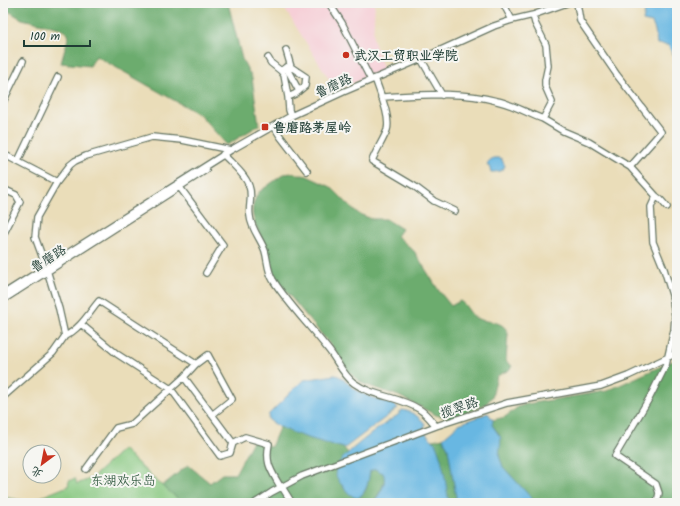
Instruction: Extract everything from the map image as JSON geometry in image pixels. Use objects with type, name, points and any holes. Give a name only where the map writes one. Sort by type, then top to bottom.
[{"type":"street","points":[[329,3],[342,23],[373,79],[388,119],[387,130],[372,161],[414,186],[434,201],[455,211]]},
{"type":"street","points":[[503,3],[512,20]]},
{"type":"street","name":"鲁磨路","points":[[224,156],[231,150],[291,116],[373,79],[494,26],[533,15],[567,3]]},
{"type":"street","points":[[577,3],[580,21],[617,75],[661,132],[630,167]]},
{"type":"street","points":[[533,15],[546,45],[548,66],[545,86],[552,102],[543,119]]},
{"type":"street","points":[[286,50],[288,97],[291,116]]},
{"type":"street","points":[[268,58],[271,63],[306,77],[305,86],[295,94],[288,97]]},
{"type":"street","points":[[421,59],[442,95]]},
{"type":"street","points":[[3,102],[23,61]]},
{"type":"street","points":[[286,68],[299,91]]},
{"type":"street","points":[[18,161],[58,77]]},
{"type":"street","points":[[381,97],[442,95],[477,96],[499,101],[543,119],[563,131],[589,142],[630,167],[667,207]]},
{"type":"street","points":[[274,126],[307,171]]},
{"type":"street","points":[[64,336],[59,309],[35,237],[35,225],[57,182],[75,161],[86,156],[152,137],[182,140],[231,150]]},
{"type":"street","name":"鲁磨路","points":[[3,294],[46,269],[245,142]]},
{"type":"street","points":[[3,154],[57,182]]},
{"type":"street","points":[[224,156],[249,184],[252,196],[250,217],[253,229],[264,248],[268,271],[273,280],[329,350],[345,374],[351,381],[363,388],[413,406],[424,413],[433,427]]},
{"type":"street","points":[[178,185],[223,245],[206,273]]},
{"type":"street","points":[[3,189],[16,195],[20,202],[3,236]]},
{"type":"street","points":[[656,196],[650,207],[653,242],[670,288],[676,316],[666,365],[650,397],[615,456],[656,484],[659,493],[657,503]]},
{"type":"street","name":"鲁磨路","points":[[3,300],[46,269]]},
{"type":"street","points":[[3,397],[53,353],[64,336],[72,332],[81,324],[99,301],[196,364]]},
{"type":"street","points":[[81,324],[117,354],[171,388],[220,456],[230,453],[233,443],[245,437],[269,444],[267,455],[268,460],[281,487],[292,503]]},
{"type":"street","name":"揽翠路","points":[[255,503],[302,476],[433,427],[508,403],[601,386],[628,376],[677,353]]},
{"type":"street","points":[[86,469],[116,428],[130,425],[184,377],[196,364],[208,355],[232,399],[212,415]]},
{"type":"street","points":[[184,377],[233,443]]},
{"type":"shaded area","name":"武汉工贸职业学院","points":[[281,3],[375,3],[373,39],[384,71],[336,90]]},
{"type":"green space","points":[[3,3],[228,3],[242,59],[252,78],[259,125],[227,145],[200,115],[96,56],[90,66],[61,63],[69,35],[60,28],[22,19],[3,8]]},
{"type":"green space","points":[[292,173],[307,176],[331,187],[359,214],[372,219],[386,219],[402,229],[397,236],[414,251],[439,291],[451,306],[460,301],[475,318],[499,324],[506,329],[508,333],[506,360],[512,366],[509,370],[497,376],[492,397],[486,404],[455,418],[447,418],[436,415],[399,396],[364,384],[349,372],[338,354],[280,284],[272,271],[267,250],[254,222],[253,208],[259,192],[284,174]]},
{"type":"green space","points":[[677,359],[677,503],[536,503],[503,467],[499,456],[499,434],[492,425],[493,420],[505,417],[518,407],[527,404],[607,391]]},
{"type":"green space","points":[[280,426],[305,437],[344,448],[348,453],[337,466],[339,477],[344,488],[356,498],[364,494],[371,470],[377,469],[382,472],[385,478],[382,488],[373,503],[183,503],[162,486],[188,465],[210,483],[222,474],[235,474],[253,441],[271,447]]},
{"type":"green space","points":[[443,438],[448,448],[457,503],[449,503],[439,454],[433,440]]},
{"type":"green space","name":"东湖欢乐岛","points":[[123,449],[153,478],[183,503],[3,503],[3,497],[31,501],[68,486],[69,481],[75,478],[77,484],[92,478]]},
{"type":"water","points":[[652,3],[677,3],[677,61],[668,45],[657,44],[655,30],[652,23],[643,21],[645,11]]},
{"type":"water","points":[[493,158],[501,158],[505,166],[501,171],[491,172],[489,166],[487,166],[488,162]]},
{"type":"water","points":[[335,375],[341,377],[360,392],[375,399],[395,405],[398,408],[344,448],[293,433],[268,419],[269,414],[304,380]]},
{"type":"water","points":[[402,410],[412,413],[421,419],[425,424],[424,428],[426,434],[435,443],[443,468],[449,503],[373,503],[384,485],[383,473],[375,469],[370,471],[366,489],[358,498],[349,493],[338,479],[336,475],[336,468],[339,462],[364,440],[398,415]]},
{"type":"water","points":[[488,413],[493,420],[492,425],[501,438],[499,456],[503,467],[536,503],[457,503],[448,448],[443,438],[459,424]]},
{"type":"place","name":"武汉工贸职业学院","points":[[346,55]]},
{"type":"place","name":"鲁磨路茅屋岭","points":[[265,127]]}]
